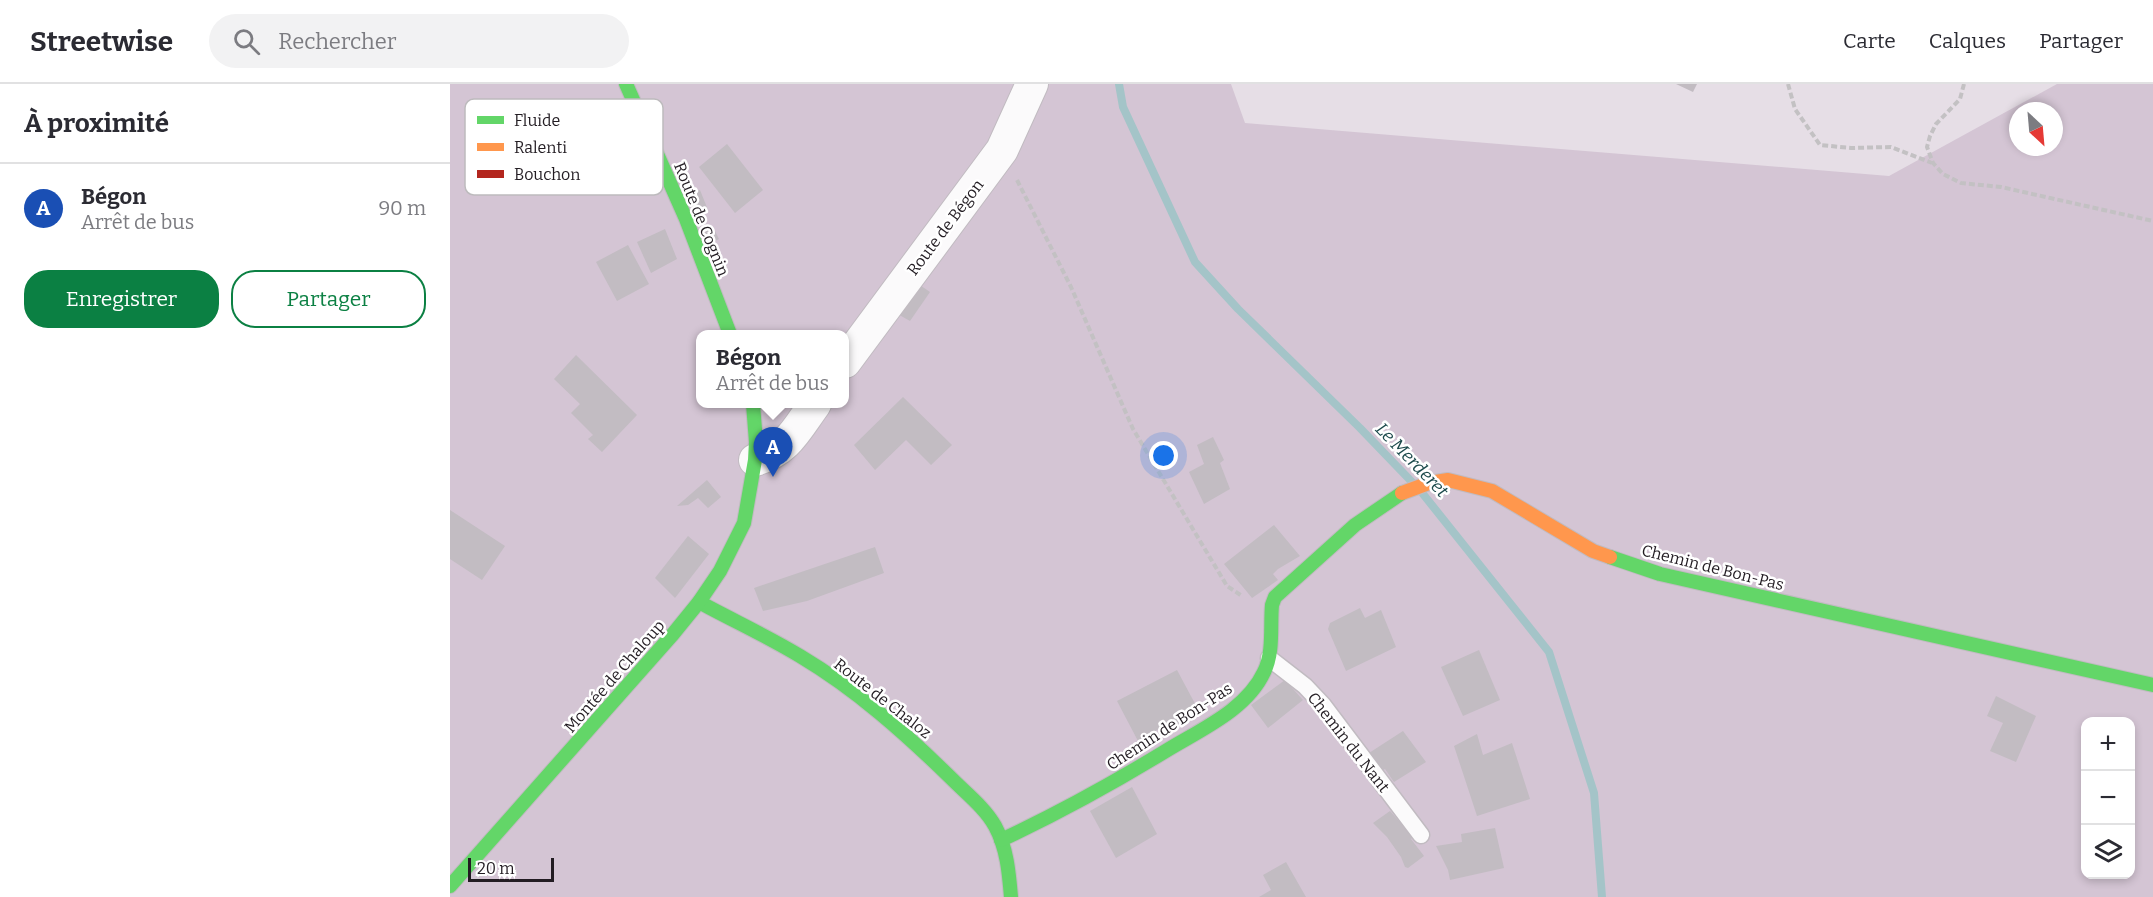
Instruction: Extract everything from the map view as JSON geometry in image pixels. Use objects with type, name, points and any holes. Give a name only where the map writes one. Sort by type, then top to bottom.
[{"type":"street","name":"Route de Cognin","points":[[626,84],[633,99]]},
{"type":"street","name":"Route de Bégon","points":[[849,357],[1002,150],[1032,84]]},
{"type":"street","name":"Route de Cognin","points":[[663,167],[686,219],[728,330]]},
{"type":"street","points":[[753,408],[756,432],[755,460],[772,455],[781,449],[812,408]]},
{"type":"street","name":"Montée de Chaloup","points":[[450,886],[699,602],[720,571],[744,523],[755,460]]},
{"type":"street","name":"Chemin de Bon-Pas","points":[[1001,840],[1061,812],[1218,719],[1245,698],[1261,679],[1269,658],[1272,603],[1281,590],[1355,525],[1406,491],[1429,483],[1448,480],[1492,491],[1593,551],[1659,574],[2153,685]]},
{"type":"street","name":"Route de Chaloz","points":[[699,602],[799,656],[845,686],[906,733],[995,825],[1009,873],[1011,897]]},
{"type":"lane","name":"Chemin du Nant","points":[[1269,658],[1305,686],[1323,705],[1421,835]]},
{"type":"path","points":[[1788,84],[1795,109],[1820,145],[1851,148],[1891,147],[1933,163]]},
{"type":"path","points":[[1964,84],[1960,99],[1936,124],[1930,136],[1928,147],[1933,163],[1943,174],[1961,183],[2001,187],[2153,221]]},
{"type":"path","points":[[1002,150],[1071,287],[1133,429],[1227,585],[1272,619]]},
{"type":"shaded area","points":[[450,84],[1231,84],[1245,123],[1889,176],[2009,110],[2009,156],[2063,156],[2063,102],[2024,102],[2057,84],[2153,84],[2153,897],[450,897]]},
{"type":"building","points":[[1676,84],[1697,84],[1693,92]]},
{"type":"building","points":[[727,144],[763,190],[735,213],[699,167]]},
{"type":"building","points":[[700,190],[708,210],[696,215],[688,195]]},
{"type":"building","points":[[713,227],[719,239],[709,244],[703,231]]},
{"type":"building","points":[[665,229],[677,259],[651,273],[637,242]]},
{"type":"building","points":[[628,245],[649,284],[617,301],[596,262]]},
{"type":"building","points":[[908,277],[930,292],[910,321],[887,308]]},
{"type":"building","points":[[576,355],[637,415],[602,452],[588,439],[593,435],[571,413],[580,404],[554,379]]},
{"type":"building","points":[[903,397],[952,445],[931,465],[906,440],[875,470],[854,445]]},
{"type":"building","points":[[1213,437],[1224,460],[1220,463],[1230,489],[1204,504],[1189,472],[1204,464],[1197,445]]},
{"type":"building","points":[[707,480],[721,497],[708,508],[698,498],[688,505],[677,506]]},
{"type":"building","points":[[450,510],[505,546],[482,580],[450,559]]},
{"type":"building","points":[[1274,525],[1300,556],[1278,569],[1273,574],[1278,580],[1252,598],[1224,564]]},
{"type":"building","points":[[688,536],[709,554],[675,598],[655,578]]},
{"type":"building","points":[[875,547],[884,573],[807,601],[763,611],[754,588]]},
{"type":"building","points":[[1360,608],[1365,618],[1381,610],[1396,647],[1346,671],[1328,629],[1330,623]]},
{"type":"building","points":[[1479,650],[1500,700],[1463,716],[1441,667]]},
{"type":"building","points":[[1177,670],[1200,713],[1174,726],[1171,722],[1138,741],[1117,701]]},
{"type":"building","points":[[1285,680],[1303,700],[1268,728],[1251,705]]},
{"type":"building","points":[[1996,696],[2036,716],[2016,762],[1990,751],[2003,723],[1987,716]]},
{"type":"building","points":[[1403,731],[1426,762],[1394,782],[1385,769],[1381,771],[1369,753]]},
{"type":"building","points":[[1477,734],[1483,755],[1512,743],[1530,799],[1477,816],[1454,746]]},
{"type":"building","points":[[1132,787],[1157,834],[1116,858],[1090,811]]},
{"type":"building","points":[[1390,811],[1413,837],[1411,839],[1424,856],[1408,868],[1405,867],[1387,837],[1373,823]]},
{"type":"building","points":[[1495,828],[1504,868],[1450,880],[1448,870],[1436,846],[1462,842],[1461,834]]},
{"type":"building","points":[[1286,862],[1306,897],[1259,897],[1271,890],[1263,875]]},
{"type":"waterway","name":"Le Merderet","points":[[1119,84],[1123,107],[1195,262],[1238,309],[1412,482]]},
{"type":"waterway","name":"Le Merderet","points":[[1423,494],[1549,652],[1594,793],[1602,897]]},
{"type":"traffic: fast","points":[[626,84],[633,99]]},
{"type":"traffic: fast","points":[[663,167],[686,219],[728,330]]},
{"type":"traffic: fast","points":[[450,886],[673,634],[720,571],[744,523],[755,460],[753,408]]},
{"type":"traffic: fast","points":[[1001,840],[1107,785],[1209,726],[1247,697],[1267,664],[1272,605],[1275,597],[1355,525],[1402,493]]},
{"type":"traffic: fast","points":[[1610,557],[1660,574],[2153,685]]},
{"type":"traffic: fast","points":[[699,602],[821,669],[880,713],[934,762],[981,807],[995,826],[1005,852],[1011,897]]},
{"type":"traffic: slow","points":[[1402,493],[1429,483],[1448,480],[1492,491],[1593,551],[1610,557]]},
{"type":"place","name":"Bégon","points":[[773,477]]}]
